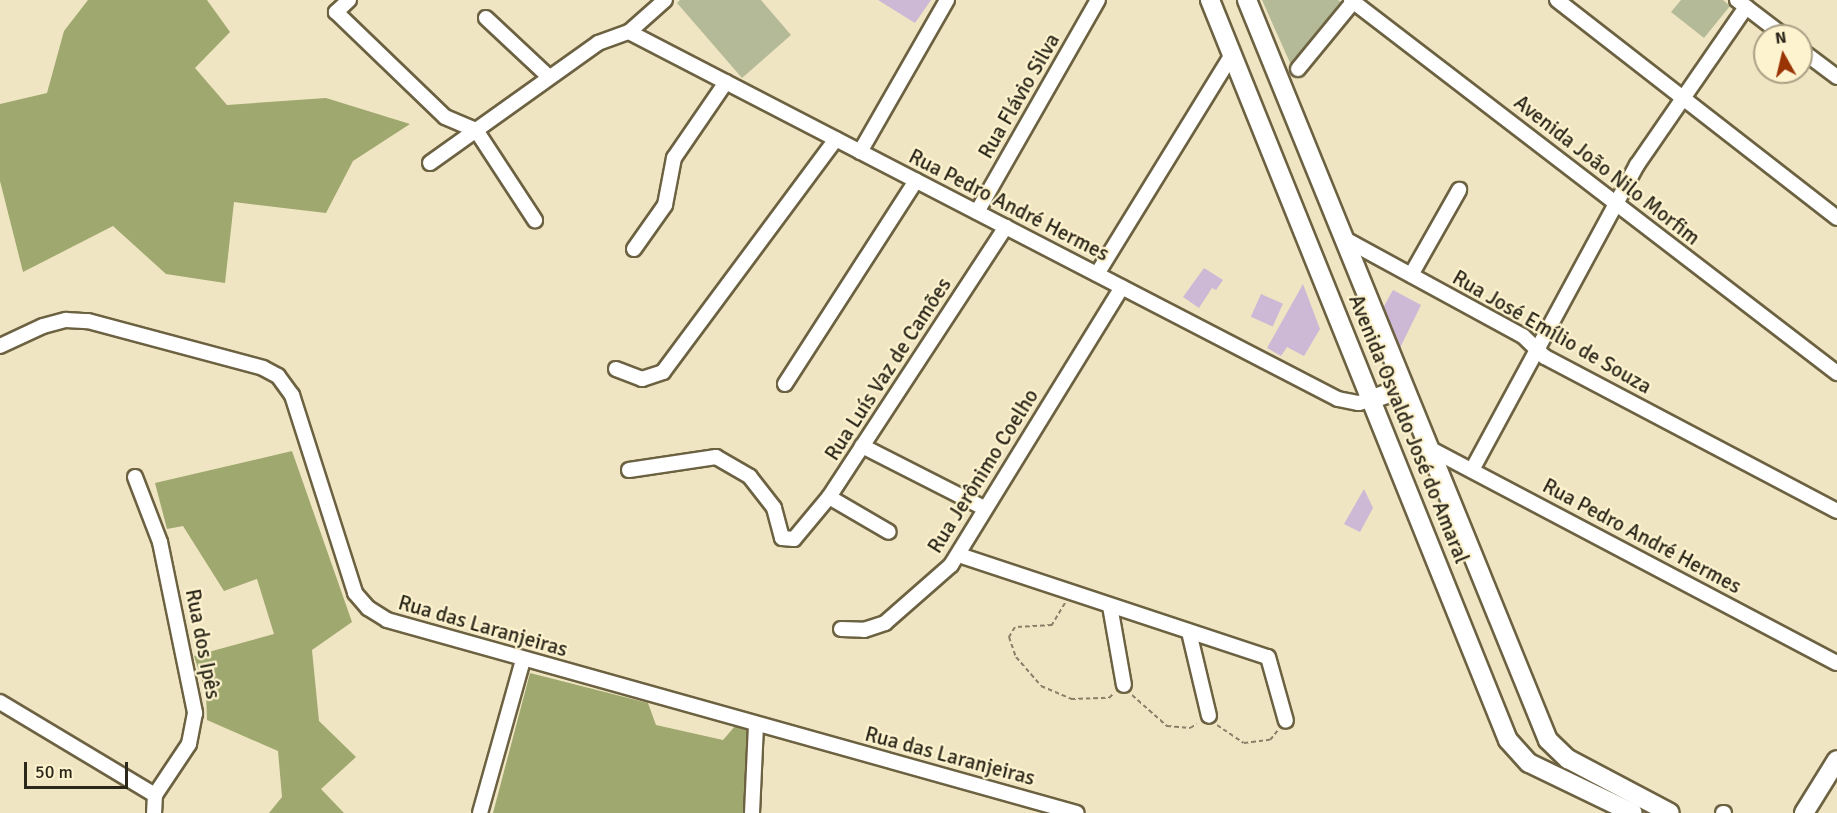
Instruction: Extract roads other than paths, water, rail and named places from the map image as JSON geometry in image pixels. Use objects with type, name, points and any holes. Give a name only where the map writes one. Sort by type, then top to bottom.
[{"type":"main road","name":"Avenida Osvaldo José do Amaral","points":[[1210,0],[1231,56],[1332,297],[1508,740],[1529,763],[1633,813]]},
{"type":"main road","name":"Avenida Osvaldo José do Amaral","points":[[1247,0],[1548,740],[1568,759],[1670,813]]},
{"type":"main road","points":[[1332,297],[1345,304],[1352,303],[1362,294],[1363,286]]},
{"type":"main road","points":[[1372,399],[1392,392],[1408,400]]},
{"type":"main road","points":[[1804,813],[1837,760]]},
{"type":"street","points":[[349,0],[336,12],[445,117],[476,130],[534,220]]},
{"type":"street","points":[[430,164],[598,43],[629,32],[665,0]]},
{"type":"street","points":[[860,152],[947,0]]},
{"type":"street","name":"Rua Flávio Silva","points":[[977,212],[1098,0]]},
{"type":"street","points":[[1557,0],[1837,219]]},
{"type":"street","points":[[1298,69],[1352,1]]},
{"type":"street","name":"Avenida João Nilo Morfim","points":[[1352,1],[1837,373]]},
{"type":"street","points":[[1472,470],[1637,165],[1742,3],[1769,24]]},
{"type":"street","points":[[486,18],[549,77]]},
{"type":"street","name":"Rua Pedro André Hermes","points":[[629,32],[1338,399],[1359,403],[1372,399]]},
{"type":"street","points":[[1097,274],[1231,56]]},
{"type":"street","points":[[1813,59],[1837,78]]},
{"type":"street","points":[[634,249],[665,205],[674,158],[726,82]]},
{"type":"street","points":[[616,369],[633,378],[655,377],[685,345],[836,139]]},
{"type":"street","points":[[785,384],[916,180]]},
{"type":"street","points":[[1411,275],[1459,190]]},
{"type":"street","name":"Rua Luís Vaz de Camões","points":[[629,470],[716,457],[750,477],[774,508],[782,538],[794,539],[829,496],[1006,227]]},
{"type":"street","name":"Rua José Emílio de Souza","points":[[1343,238],[1523,336],[1545,357],[1835,505]]},
{"type":"street","name":"Rua Jerônimo Coelho","points":[[841,628],[864,630],[885,623],[907,608],[959,555],[984,508],[1122,287]]},
{"type":"street","name":"Rua das Laranjeiras","points":[[0,346],[43,326],[66,320],[88,321],[263,368],[278,376],[292,395],[355,593],[368,608],[406,628],[1077,813]]},
{"type":"street","points":[[862,446],[984,508]]},
{"type":"street","name":"Rua Pedro André Hermes","points":[[1427,447],[1837,663]]},
{"type":"street","name":"Rua dos Ipês","points":[[135,477],[160,542],[195,713],[189,744],[155,795]]},
{"type":"street","points":[[829,496],[890,532]]},
{"type":"street","points":[[959,555],[1268,657],[1287,722]]},
{"type":"street","points":[[1110,606],[1124,685]]},
{"type":"street","points":[[1188,632],[1209,716]]},
{"type":"street","points":[[480,813],[523,660]]},
{"type":"street","points":[[0,702],[155,795],[154,813]]},
{"type":"street","points":[[752,813],[756,725]]}]
